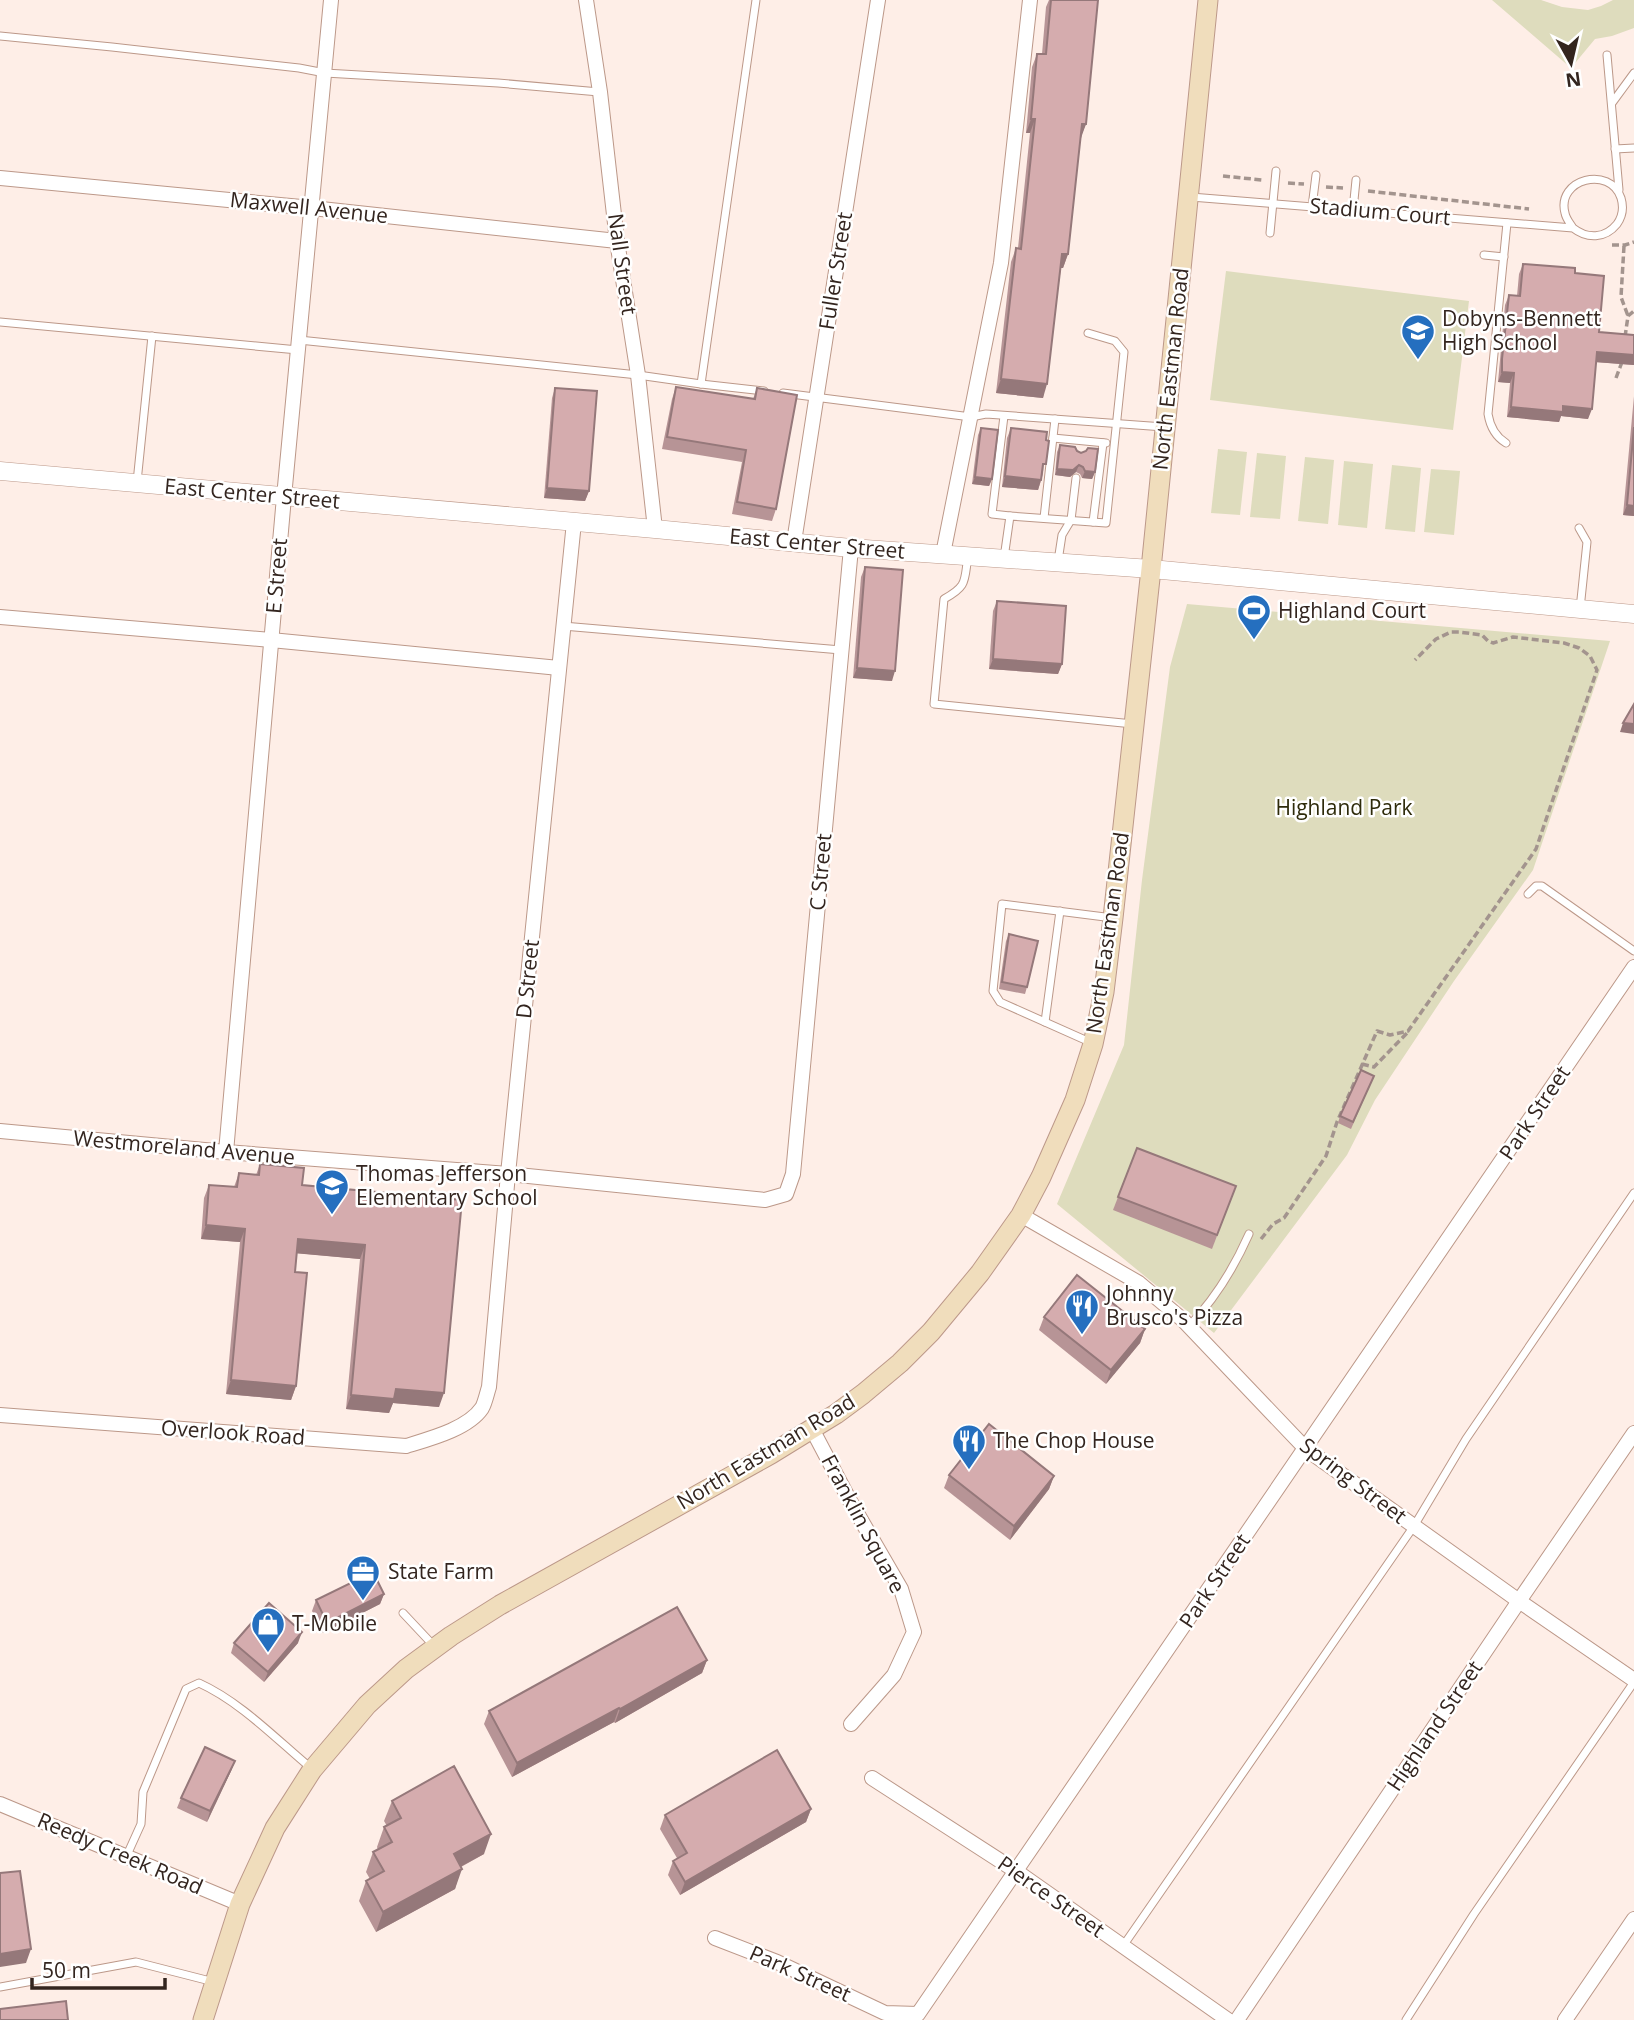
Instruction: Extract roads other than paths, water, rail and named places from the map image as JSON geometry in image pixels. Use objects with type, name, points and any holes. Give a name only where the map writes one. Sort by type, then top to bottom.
[{"type":"main road","name":"North Eastman Road","points":[[203,2020],[240,1904],[275,1828],[312,1770],[368,1705],[406,1669],[500,1605],[710,1489],[812,1429],[863,1394],[931,1332],[981,1273],[1021,1215],[1057,1143],[1075,1100],[1093,1044],[1104,992],[1114,918],[1208,0]]},
{"type":"street","name":"E Street","points":[[226,1152],[331,0]]},
{"type":"street","name":"Nall Street","points":[[586,0],[600,92],[617,241],[638,375],[655,528]]},
{"type":"street","name":"Fuller Street","points":[[794,542],[878,0]]},
{"type":"street","points":[[943,554],[1001,263],[1030,0]]},
{"type":"street","name":"Maxwell Avenue","points":[[0,178],[617,241]]},
{"type":"street","name":"East Center Street","points":[[0,471],[655,528],[851,548],[1151,569],[1634,614]]},
{"type":"street","name":"D Street","points":[[462,1426],[482,1408],[489,1387],[574,522]]},
{"type":"street","name":"C Street","points":[[786,1194],[793,1174],[851,548]]},
{"type":"street","points":[[0,617],[559,668]]},
{"type":"street","name":"Park Street","points":[[715,1938],[777,1962],[885,2013],[918,2014],[1634,967]]},
{"type":"street","name":"Westmoreland Avenue","points":[[0,1131],[508,1174],[765,1200],[786,1194]]},
{"type":"street","name":"Spring Street","points":[[1021,1215],[1139,1283],[1189,1326],[1306,1449],[1634,1681]]},
{"type":"street","name":"Overlook Road","points":[[0,1415],[406,1446],[462,1426]]},
{"type":"street","name":"Franklin Square","points":[[812,1429],[901,1589],[914,1632],[894,1675],[851,1724]]},
{"type":"street","name":"Highland Street","points":[[1237,2020],[1634,1433]]},
{"type":"street","name":"Pierce Street","points":[[872,1778],[1016,1871],[1228,2020]]},
{"type":"street","name":"Reedy Creek Road","points":[[0,1804],[240,1904]]},
{"type":"street","points":[[1565,2020],[1634,1919]]},
{"type":"lane","points":[[701,384],[756,0]]},
{"type":"lane","points":[[0,36],[325,73],[600,92]]},
{"type":"lane","name":"Stadium Court","points":[[1187,197],[1573,228],[1579,233],[1595,236],[1605,234],[1620,220],[1623,210],[1619,193],[1607,55]]},
{"type":"lane","points":[[1611,104],[1634,73]]},
{"type":"lane","points":[[1615,149],[1634,148]]},
{"type":"lane","points":[[1270,233],[1276,171]]},
{"type":"lane","points":[[1312,207],[1316,175]]},
{"type":"lane","points":[[1573,228],[1565,215],[1564,205],[1572,187],[1580,181],[1596,178],[1605,180],[1619,193]]},
{"type":"lane","points":[[1353,210],[1356,180]]},
{"type":"lane","points":[[1506,443],[1495,432],[1488,414],[1507,223]]},
{"type":"lane","points":[[1484,255],[1504,257]]},
{"type":"lane","points":[[0,322],[638,375],[971,417],[986,414],[1165,427]]},
{"type":"lane","points":[[1004,415],[992,514],[1106,523],[1124,352],[1115,341],[1088,333]]},
{"type":"lane","points":[[137,483],[152,336]]},
{"type":"lane","points":[[1044,518],[1055,419]]},
{"type":"lane","points":[[1053,438],[1113,444]]},
{"type":"lane","points":[[1079,454],[1081,441]]},
{"type":"lane","points":[[1093,522],[1103,443]]},
{"type":"lane","points":[[1058,562],[1062,535],[1072,520],[1076,478]]},
{"type":"lane","points":[[1004,558],[1010,516]]},
{"type":"lane","points":[[1580,528],[1587,542],[1580,609]]},
{"type":"lane","points":[[968,556],[963,586],[944,599],[934,704],[1133,724]]},
{"type":"lane","points":[[563,626],[842,650]]},
{"type":"lane","points":[[1528,894],[1536,886],[1542,886],[1634,951]]},
{"type":"lane","points":[[1093,1044],[1000,1002],[993,991],[1002,904],[1114,918]]},
{"type":"lane","points":[[1045,1022],[1060,911]]},
{"type":"lane","points":[[1123,1946],[1414,1526],[1466,1439],[1634,1193]]},
{"type":"lane","points":[[1189,1326],[1213,1297],[1249,1234]]},
{"type":"lane","points":[[403,1613],[435,1648]]},
{"type":"lane","points":[[1406,2020],[1474,1914],[1634,1681]]},
{"type":"lane","points":[[127,1855],[141,1824],[143,1792],[186,1689],[200,1683],[215,1690],[312,1770]]},
{"type":"lane","points":[[0,1987],[136,1962],[214,1982]]},
{"type":"place","name":"Dobyns-Bennett High School","points":[[1418,361]]},
{"type":"place","name":"Highland Court","points":[[1254,641]]},
{"type":"place","name":"Thomas Jefferson Elementary School","points":[[332,1216]]},
{"type":"place","name":"Johnny Brusco's Pizza","points":[[1082,1336]]},
{"type":"place","name":"The Chop House","points":[[969,1471]]},
{"type":"place","name":"State Farm","points":[[363,1602]]},
{"type":"place","name":"T-Mobile","points":[[268,1654]]},
{"type":"park label","name":"Highland Park","points":[[1344,808]]}]
